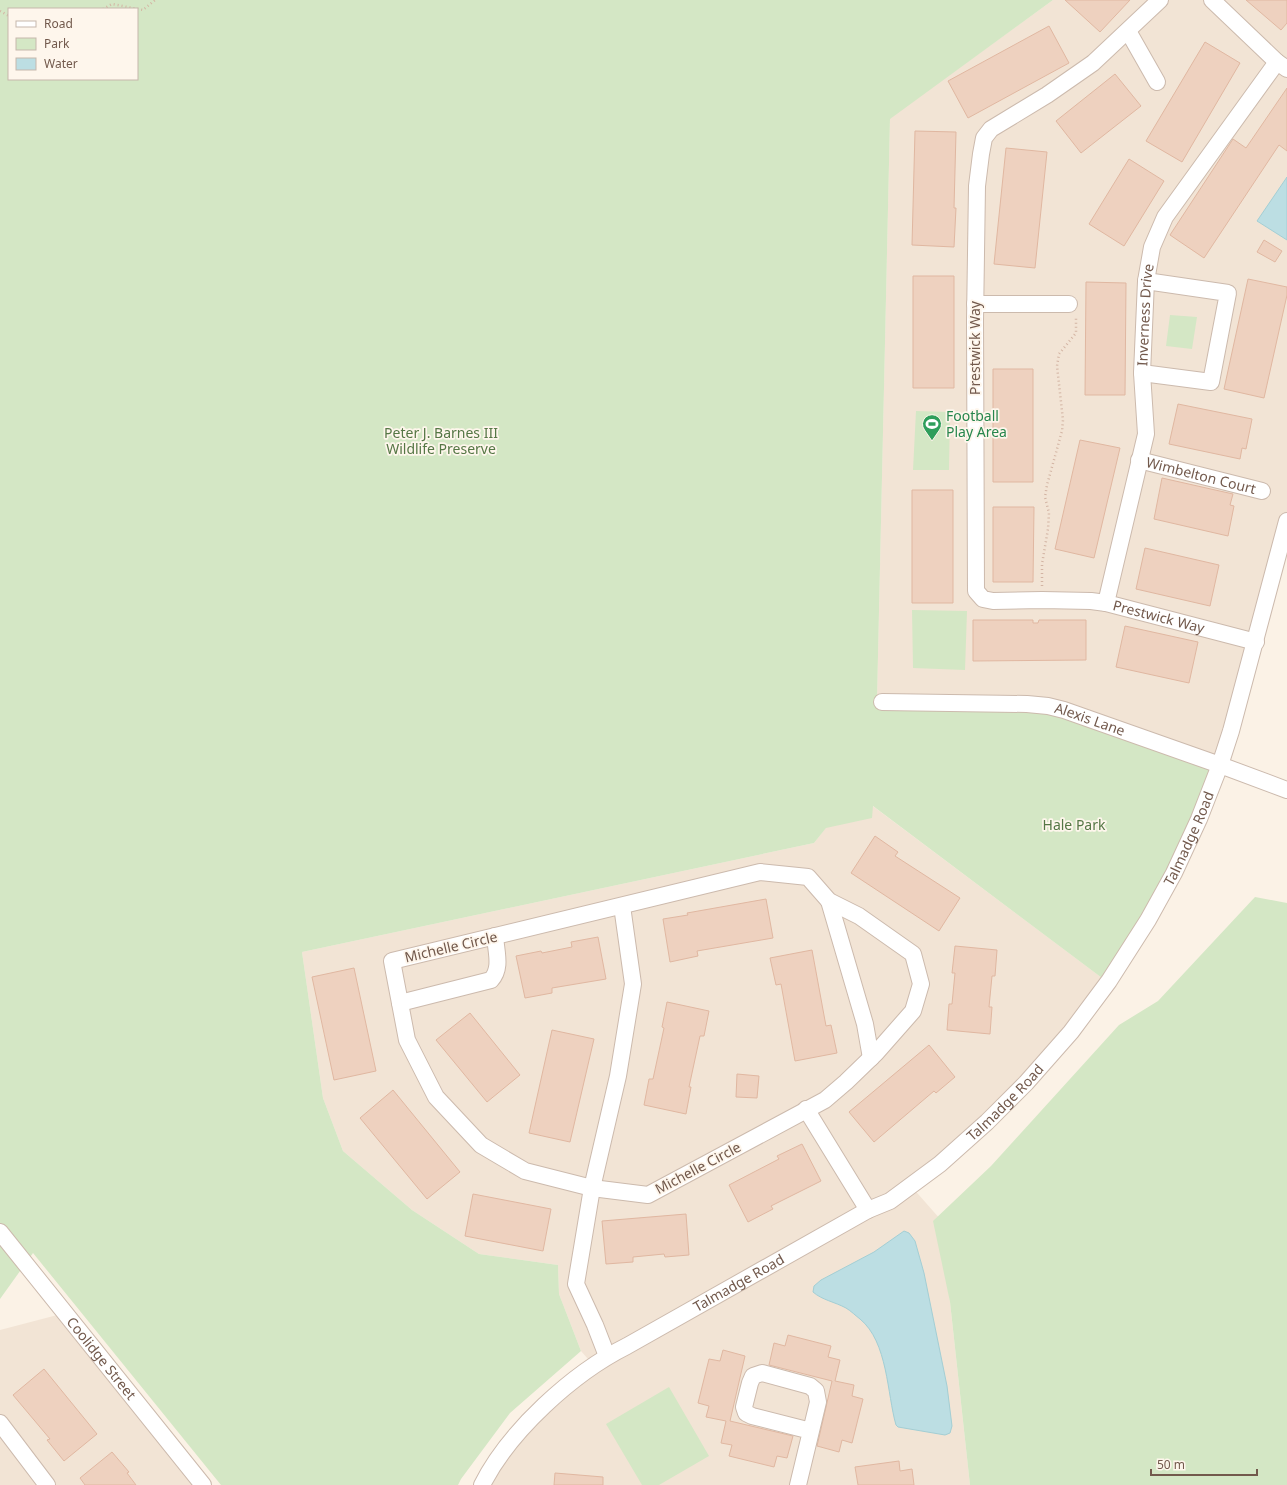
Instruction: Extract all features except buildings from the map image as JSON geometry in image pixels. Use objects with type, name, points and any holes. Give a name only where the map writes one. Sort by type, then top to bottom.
[{"type":"street","name":"Prestwick Way","points":[[1160,0],[1093,63],[1047,95],[991,129],[984,138],[977,186],[975,304],[976,591],[983,599],[993,601],[1042,600],[1091,601],[1106,603],[1256,642]]},
{"type":"street","points":[[1215,1],[1282,65]]},
{"type":"street","points":[[1128,31],[1157,82]]},
{"type":"street","name":"Inverness Drive","points":[[1106,603],[1146,434],[1142,373],[1146,281],[1152,247],[1165,217],[1282,65]]},
{"type":"street","points":[[1142,373],[1211,382],[1228,293],[1146,281]]},
{"type":"street","points":[[975,304],[1069,304]]},
{"type":"street","name":"Wimbelton Court","points":[[1139,460],[1262,492]]},
{"type":"street","name":"Talmadge Road","points":[[482,1485],[489,1472],[526,1423],[561,1391],[607,1356],[868,1210],[890,1201],[940,1164],[987,1122],[1026,1083],[1071,1032],[1109,981],[1152,914],[1174,873],[1199,819],[1220,765],[1231,731],[1287,522]]},
{"type":"street","name":"Alexis Lane","points":[[882,702],[1028,704],[1048,706],[1064,710],[1287,790]]},
{"type":"street","name":"Michelle Circle","points":[[760,872],[808,877],[829,901],[859,916],[912,954],[921,984],[913,1011],[871,1058],[825,1100],[648,1195],[592,1188],[525,1171],[481,1145],[436,1097],[407,1040],[392,961],[622,906],[760,872]]},
{"type":"street","name":"Michelle Circle","points":[[829,901],[865,1024],[871,1058]]},
{"type":"street","points":[[607,1356],[595,1325],[576,1284],[592,1188],[618,1076],[633,984],[622,906]]},
{"type":"street","points":[[400,1003],[491,980],[496,974],[498,968],[495,936]]},
{"type":"street","points":[[806,1109],[868,1210]]},
{"type":"street","name":"Coolidge Street","points":[[0,1232],[203,1485]]},
{"type":"street","points":[[798,1485],[818,1402],[816,1391],[810,1386],[762,1373],[753,1376],[744,1408],[746,1413],[752,1416],[811,1431]]},
{"type":"street","points":[[0,1423],[47,1485]]},
{"type":"path","points":[[138,9],[142,10],[155,0]]},
{"type":"path","points":[[105,8],[112,4],[132,8]]},
{"type":"path","points":[[1042,600],[1042,564],[1049,513],[1045,497],[1064,420],[1057,366],[1059,354],[1076,333],[1076,304],[1069,304]]},
{"type":"shaded area","points":[[1053,0],[1287,0],[1287,521],[1220,765],[877,701],[890,118]]},
{"type":"shaded area","points":[[854,792],[1102,978],[1071,1032],[911,1186],[941,1220],[970,1485],[482,1485],[489,1472],[594,1366],[581,1351],[559,1294],[558,1265],[479,1254],[412,1210],[343,1151],[323,1098],[302,952],[814,843]]},
{"type":"shaded area","points":[[65,1313],[203,1485],[0,1485],[0,1330]]},
{"type":"green space","name":"Peter J. Barnes III Wildlife Preserve","points":[[0,0],[1053,0],[890,119],[877,701],[1027,704],[1220,765],[1170,870],[1102,978],[873,806],[872,818],[826,828],[814,843],[302,952],[323,1098],[343,1151],[412,1210],[479,1254],[558,1265],[559,1294],[581,1351],[510,1413],[458,1485],[221,1485],[33,1253],[0,1299]]},
{"type":"green space","points":[[1170,315],[1197,317],[1192,349],[1166,346]]},
{"type":"green space","name":"Football Play Area","points":[[916,411],[950,412],[949,470],[913,470]]},
{"type":"green space","points":[[912,610],[967,611],[965,670],[913,668]]},
{"type":"green space","points":[[1255,897],[1287,903],[1287,1485],[970,1485],[950,1302],[933,1221],[991,1166],[1119,1025],[1158,1001]]},
{"type":"green space","points":[[669,1387],[709,1456],[659,1485],[642,1485],[606,1424]]},
{"type":"water","points":[[1287,177],[1287,240],[1257,221]]},
{"type":"water","points":[[904,1231],[909,1233],[915,1241],[924,1273],[947,1386],[952,1426],[950,1433],[945,1435],[898,1427],[896,1425],[881,1354],[869,1329],[848,1309],[820,1297],[813,1292],[814,1286],[821,1280],[874,1252]]},
{"type":"place","name":"Football Play Area","points":[[932,441]]},
{"type":"park label","name":"Hale Park","points":[[1074,825]]}]
